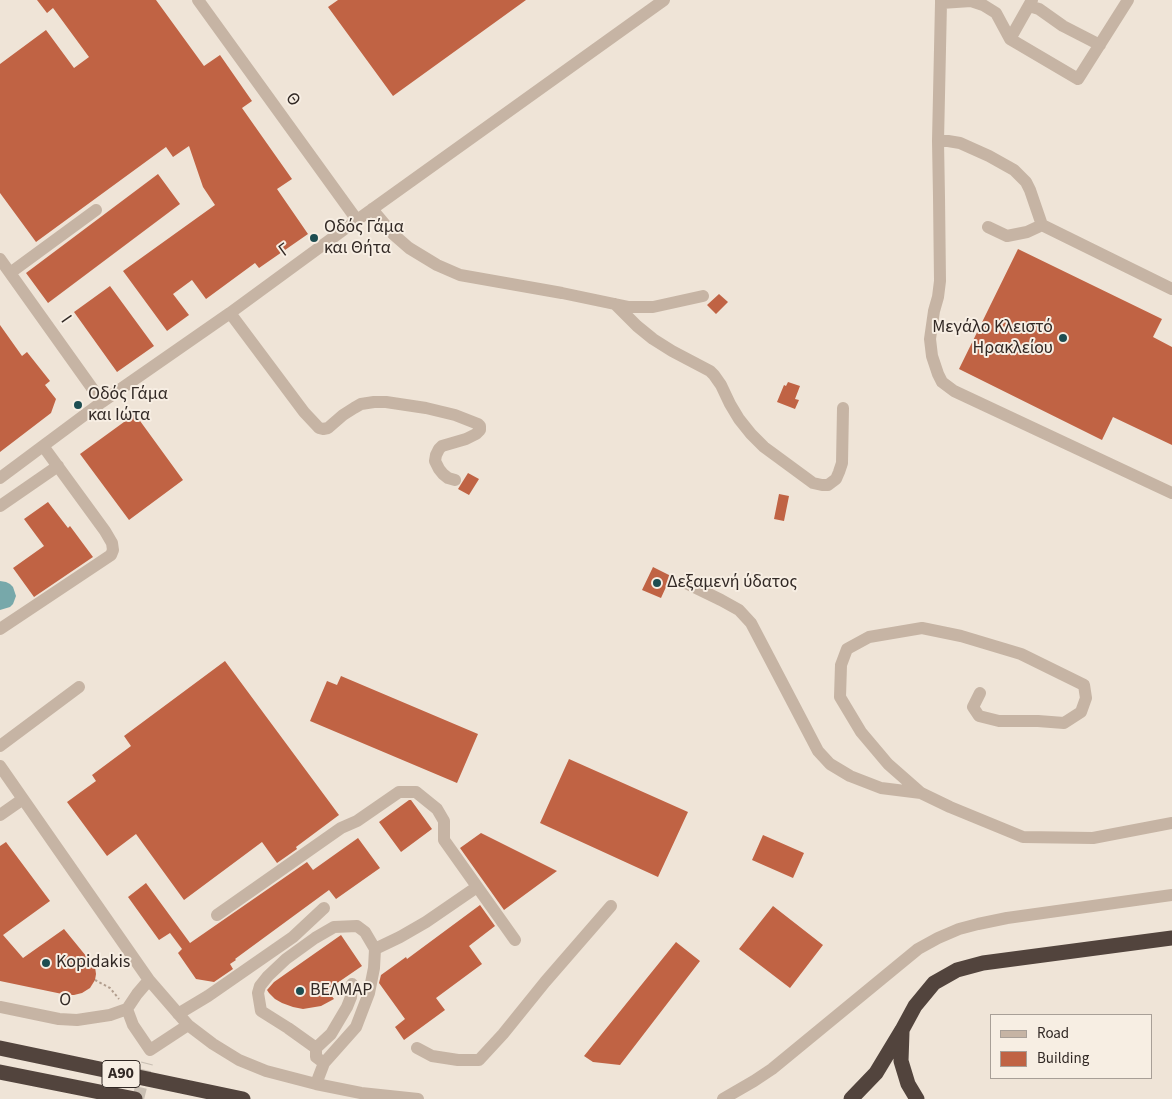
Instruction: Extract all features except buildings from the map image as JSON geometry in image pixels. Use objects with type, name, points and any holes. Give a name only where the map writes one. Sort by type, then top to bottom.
[{"type":"highway","points":[[851,1099],[876,1073],[915,1006],[934,983],[956,970],[983,963],[1172,938]]},
{"type":"highway","points":[[902,1030],[901,1061],[908,1084],[917,1099]]},
{"type":"highway","name":"Α90","points":[[0,1048],[243,1099]]},
{"type":"highway","name":"Α90","points":[[0,1072],[135,1099]]},
{"type":"street","name":"Θ","points":[[198,0],[358,220]]},
{"type":"street","name":"Γ","points":[[0,478],[102,402],[230,313],[664,0]]},
{"type":"street","points":[[1128,0],[1078,79],[1010,38],[996,13],[983,4],[971,1],[941,1],[938,141],[940,281],[930,348],[933,363],[940,379],[954,391],[1172,493]]},
{"type":"street","points":[[1010,38],[1030,3],[1063,26],[1100,45]]},
{"type":"street","points":[[938,141],[960,143],[1014,170],[1026,182],[1042,224],[1172,289]]},
{"type":"street","points":[[10,273],[96,210]]},
{"type":"street","points":[[372,210],[393,234],[409,248],[437,266],[470,277],[629,307],[653,307],[703,296]]},
{"type":"street","points":[[988,227],[1007,236],[1027,232],[1042,224]]},
{"type":"street","name":"Ι","points":[[0,259],[102,402]]},
{"type":"street","points":[[615,304],[652,339],[710,371],[724,389],[730,404],[751,434],[764,447],[813,483],[822,486],[828,485],[836,479],[839,472],[842,463],[843,408]]},
{"type":"street","points":[[230,313],[304,412],[319,428],[328,428],[343,415],[361,404],[374,402],[426,408],[455,415],[478,424],[480,430],[476,434],[442,446],[436,455],[435,461],[439,469],[443,474],[455,480]]},
{"type":"street","points":[[0,629],[111,555],[114,550],[112,543],[43,446]]},
{"type":"street","points":[[0,506],[58,466]]},
{"type":"street","points":[[684,582],[739,610],[751,623],[818,751],[830,764],[850,776],[881,788],[921,793]]},
{"type":"street","points":[[980,693],[973,707],[979,716],[999,721],[1064,723],[1082,712],[1086,698],[1084,685],[1021,654],[961,636],[922,628],[869,637],[847,649],[841,665],[840,697],[861,732],[888,764],[921,793],[950,808],[1023,837],[1093,838],[1172,823]]},
{"type":"street","points":[[0,746],[79,687]]},
{"type":"street","points":[[0,766],[149,980],[188,1025],[213,1044],[239,1060],[266,1071],[361,1093],[418,1099]]},
{"type":"street","points":[[217,915],[341,828],[357,821],[399,792],[416,792],[436,809],[444,821],[444,840],[515,940]]},
{"type":"street","points":[[0,814],[23,799]]},
{"type":"street","points":[[375,949],[426,922],[477,887]]},
{"type":"street","points":[[723,1099],[772,1069],[918,950],[938,938],[959,929],[1007,918],[1172,895]]},
{"type":"street","points":[[417,1048],[432,1056],[458,1060],[480,1060],[611,906]]},
{"type":"street","points":[[178,1014],[208,996],[293,937],[324,908]]},
{"type":"street","points":[[316,1048],[303,1037],[261,1011],[258,993],[260,986],[268,976],[300,948],[334,927],[357,926],[365,932],[375,949],[374,968],[369,993],[356,1028],[324,1063],[316,1084]]},
{"type":"street","points":[[149,980],[126,1009],[133,1025],[150,1050]]},
{"type":"street","points":[[324,1063],[316,1057],[316,1048],[331,1034],[347,1007],[351,997],[352,984]]},
{"type":"street","name":"Ο","points":[[0,1006],[59,1019],[77,1020],[110,1015],[126,1009]]},
{"type":"street","points":[[147,1063],[150,1050],[188,1025]]},
{"type":"path","points":[[95,980],[110,988],[126,1009]]},
{"type":"water","points":[[0,581],[10,584],[16,596],[10,607],[0,610]]},
{"type":"tunnel","points":[[138,1099],[147,1063]]},
{"type":"place","name":"Οδός Γάμα και Θήτα","points":[[314,238]]},
{"type":"place","name":"Μεγάλο Κλειστό Ηρακλείου","points":[[1063,338]]},
{"type":"place","name":"Οδός Γάμα και Ιώτα","points":[[78,405]]},
{"type":"place","name":"Δεξαμενή ύδατος","points":[[657,583]]},
{"type":"place","name":"Kopidakis","points":[[46,963]]},
{"type":"place","name":"ΒΕΛΜΑΡ","points":[[300,991]]}]
